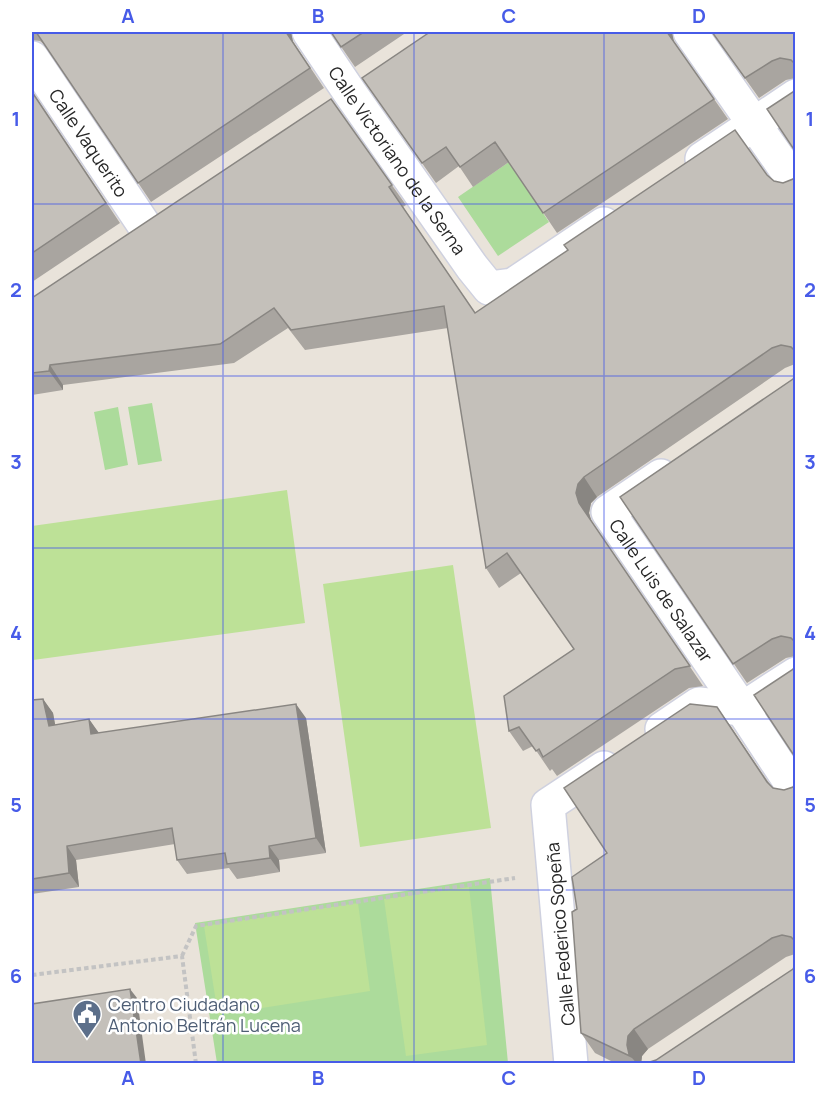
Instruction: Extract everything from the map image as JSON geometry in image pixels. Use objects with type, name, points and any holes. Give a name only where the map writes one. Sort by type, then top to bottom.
[{"type":"street","name":"Calle Victoriano de la Serna","points":[[309,32],[340,100],[489,288],[513,285],[628,208]]},
{"type":"street","points":[[690,32],[795,184]]},
{"type":"street","name":"Calle Vaquerito","points":[[32,58],[146,228]]},
{"type":"street","points":[[340,100],[376,75]]},
{"type":"street","points":[[676,176],[795,96]]},
{"type":"street","points":[[117,247],[175,209]]},
{"type":"street","name":"Calle Luis de Salazar","points":[[683,460],[608,512],[742,709]]},
{"type":"street","points":[[795,674],[742,709],[795,791]]},
{"type":"street","name":"Calle Federico Sopeña","points":[[572,1064],[548,805],[699,704],[742,709]]},
{"type":"path","points":[[196,1064],[182,956],[196,926],[554,872]]},
{"type":"path","points":[[32,975],[182,956]]},
{"type":"green space","points":[[509,162],[549,222],[498,256],[458,197]]},
{"type":"green space","points":[[152,403],[162,461],[138,465],[128,407]]},
{"type":"green space","points":[[118,407],[128,465],[105,470],[94,412]]},
{"type":"green space","points":[[287,490],[305,623],[33,660],[32,526]]},
{"type":"green space","points":[[453,565],[491,828],[360,847],[323,584]]},
{"type":"green space","points":[[490,878],[508,1063],[217,1063],[195,923]]},
{"type":"green space","points":[[469,887],[487,1045],[406,1056],[384,899]]},
{"type":"green space","points":[[358,903],[370,991],[218,1015],[204,926]]},
{"type":"building","points":[[36,32],[286,32],[310,68],[138,183]]},
{"type":"building","points":[[331,32],[364,32],[341,47]]},
{"type":"building","points":[[430,32],[667,32],[714,99],[543,213],[495,142],[460,167],[446,147],[422,163],[362,78]]},
{"type":"building","points":[[712,32],[795,32],[795,64],[791,60],[780,58],[745,78]]},
{"type":"building","points":[[795,89],[795,151],[767,109]]},
{"type":"building","points":[[32,92],[106,203],[32,253]]},
{"type":"building","points":[[331,99],[392,185],[389,187],[475,313],[568,250],[564,245],[735,130],[767,175],[774,181],[783,183],[795,177],[795,351],[791,347],[781,345],[772,348],[584,477],[578,484],[576,493],[579,503],[690,666],[675,669],[543,757],[539,749],[536,751],[519,727],[509,731],[504,696],[574,649],[507,553],[486,568],[444,306],[291,330],[274,308],[220,344],[50,365],[49,371],[32,373],[32,298]]},
{"type":"building","points":[[795,376],[795,642],[791,638],[781,636],[772,639],[733,664],[620,497]]},
{"type":"building","points":[[795,667],[795,757],[754,695]]},
{"type":"building","points":[[43,699],[49,726],[89,719],[91,734],[296,704],[316,838],[269,846],[270,858],[227,864],[225,853],[177,860],[172,828],[67,846],[69,873],[32,879],[32,700]]},
{"type":"building","points":[[690,704],[717,707],[773,788],[784,790],[795,784],[795,941],[791,937],[782,935],[772,938],[634,1029],[628,1036],[627,1045],[629,1054],[634,1058],[581,1033],[572,912],[577,909],[572,877],[607,853],[564,788]]},
{"type":"building","points":[[795,965],[795,1064],[644,1064],[641,1062],[656,1060],[793,969]]},
{"type":"building","name":"Centro Ciudadano Antonio Beltrán Lucena","points":[[130,989],[141,1064],[32,1064],[32,1004]]},
{"type":"place","name":"Centro Ciudadano Antonio Beltrán Lucena","points":[[87,1040]]}]
